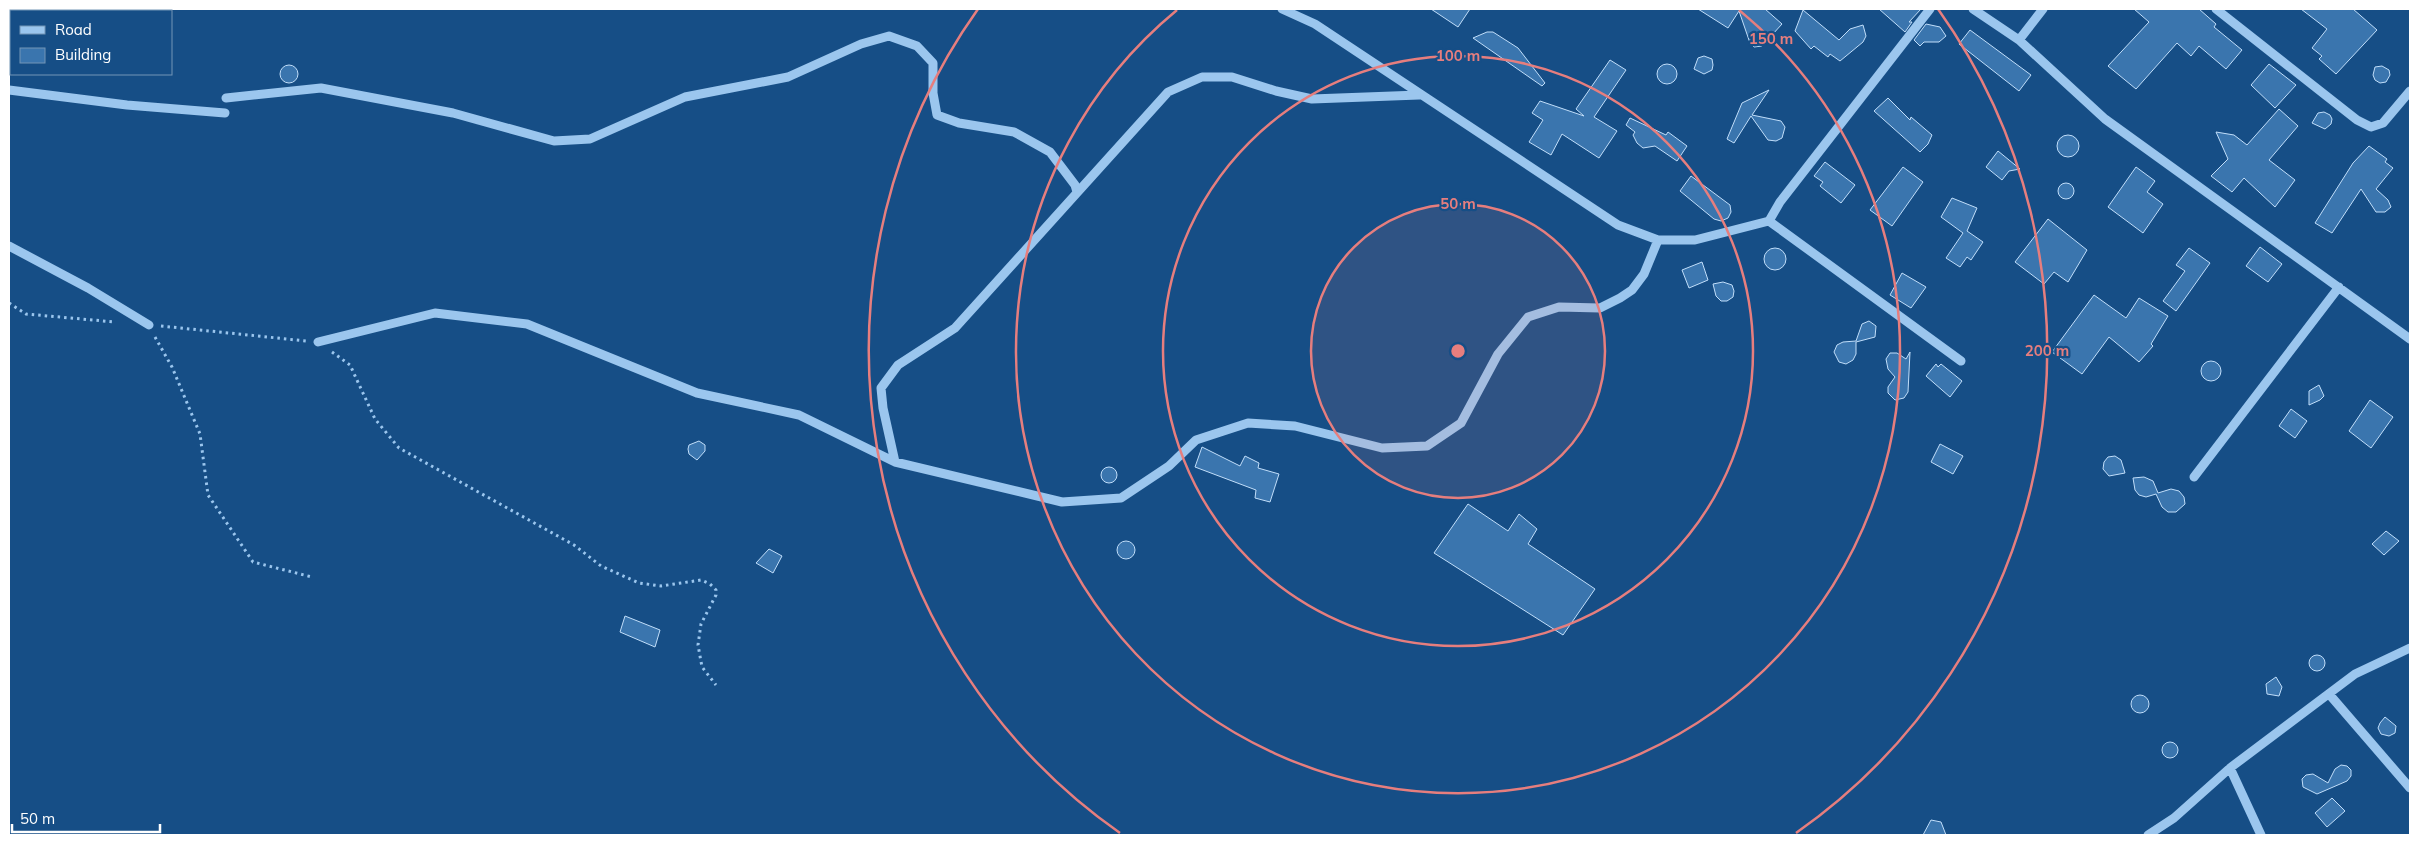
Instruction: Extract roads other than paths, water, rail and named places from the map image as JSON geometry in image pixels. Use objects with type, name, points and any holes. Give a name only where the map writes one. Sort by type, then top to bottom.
[{"type":"street","points":[[1282,9],[1314,24],[1618,225],[1658,240],[1695,240],[1769,220],[1780,202],[1930,9]]},
{"type":"street","points":[[1973,9],[2019,40],[2105,119],[2410,339]]},
{"type":"street","points":[[2019,40],[2043,9]]},
{"type":"street","points":[[2216,9],[2357,120],[2371,127],[2383,123],[2410,91]]},
{"type":"street","points":[[226,98],[321,88],[453,113],[554,141],[590,139],[685,97],[788,76],[861,44],[889,36],[917,46],[933,64],[933,92],[937,116],[959,123],[1014,132],[1050,152],[1077,192]]},
{"type":"street","points":[[895,462],[883,408],[881,388],[898,365],[955,328],[1168,92],[1202,76],[1232,77],[1312,99],[1419,94]]},
{"type":"street","points":[[9,90],[127,105],[225,113]]},
{"type":"street","points":[[1769,220],[1961,361]]},
{"type":"street","points":[[318,342],[435,312],[527,324],[697,393],[799,415],[895,462],[1062,502],[1121,498],[1169,466],[1196,440],[1248,423],[1295,426],[1382,448],[1427,446],[1461,422],[1498,354],[1528,317],[1559,307],[1600,308],[1620,298],[1632,290],[1644,274],[1658,240]]},
{"type":"street","points":[[9,246],[88,288],[149,325]]},
{"type":"street","points":[[2194,477],[2339,287]]},
{"type":"street","points":[[2148,835],[2174,818],[2230,768],[2356,674],[2410,648]]},
{"type":"street","points":[[2329,694],[2410,788]]},
{"type":"street","points":[[2230,768],[2261,835]]}]
